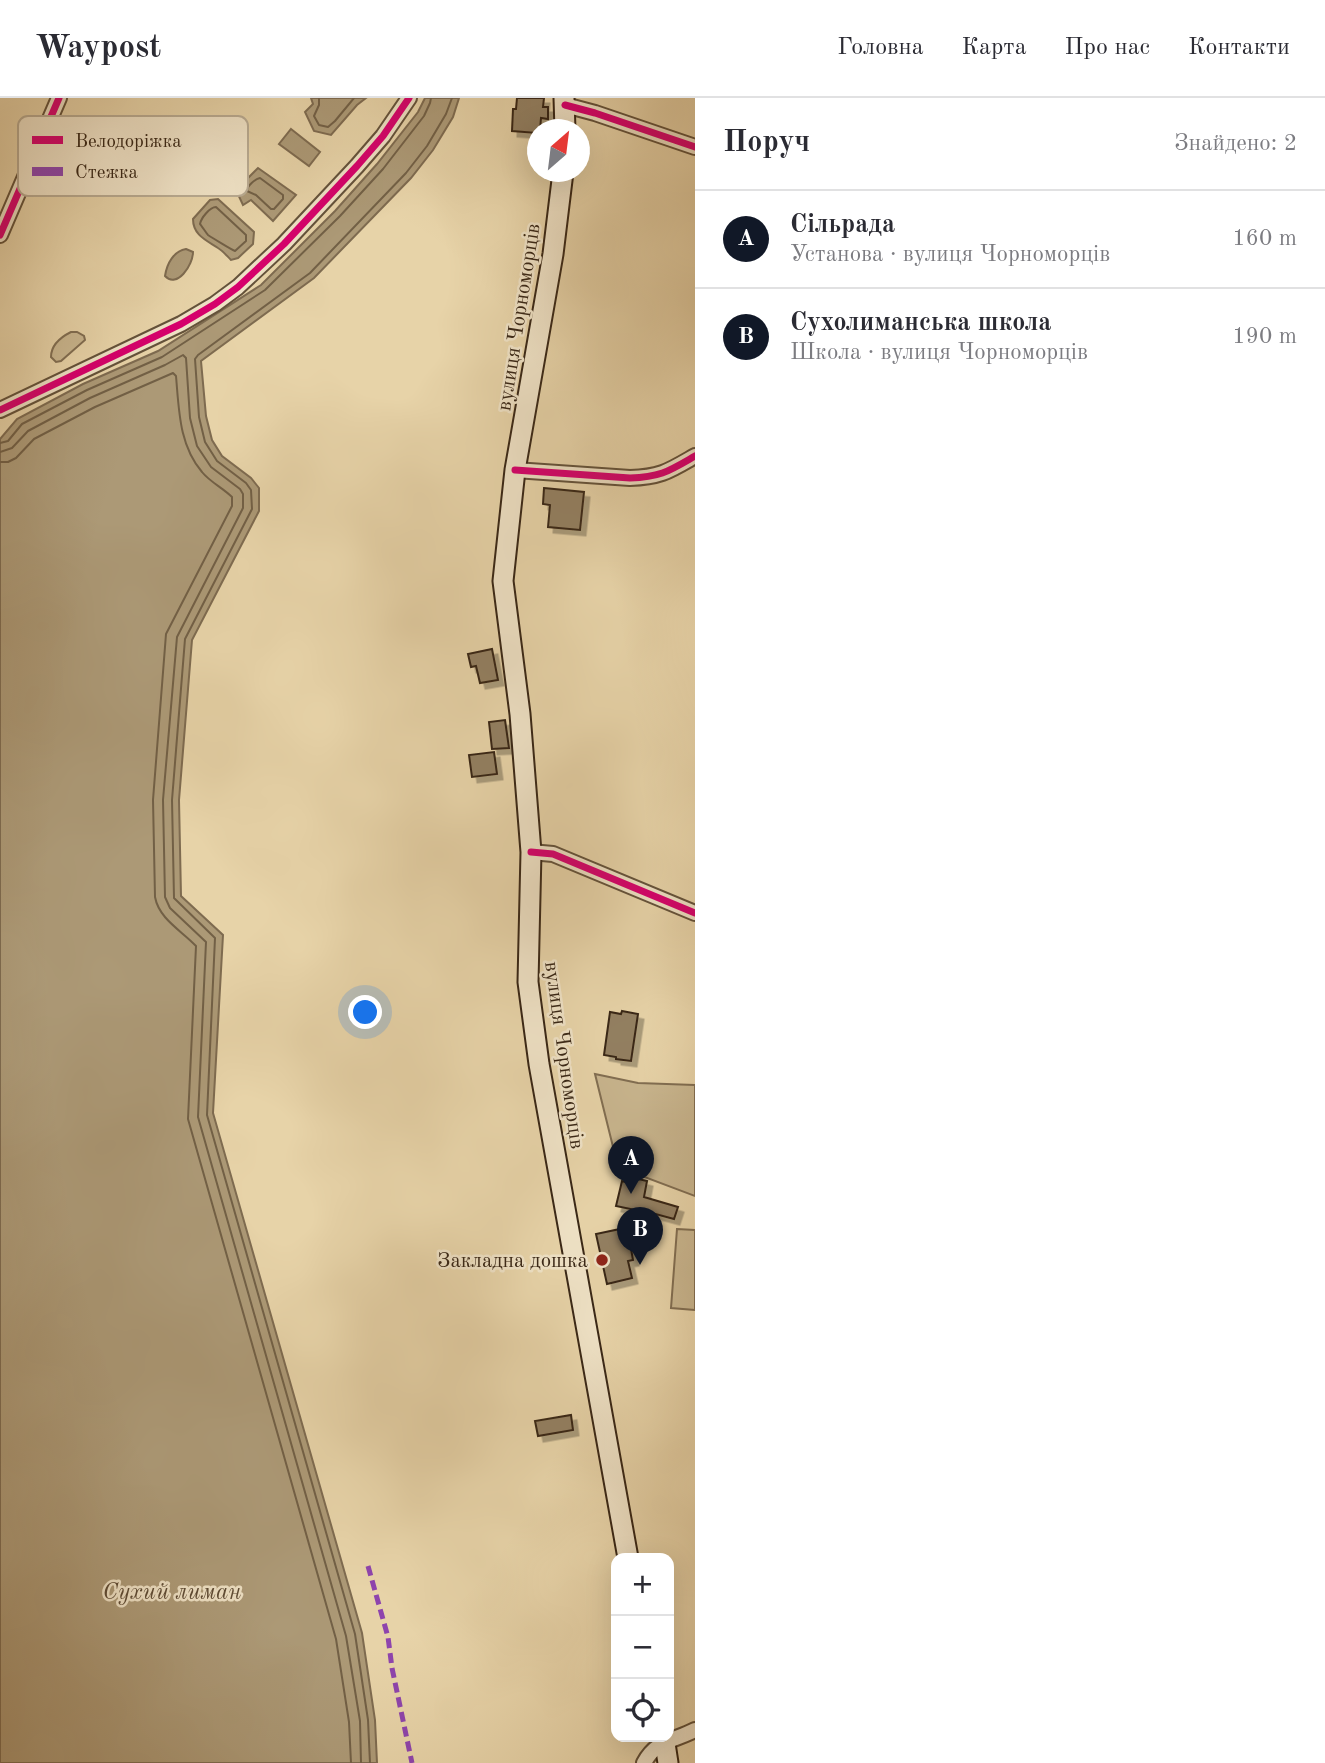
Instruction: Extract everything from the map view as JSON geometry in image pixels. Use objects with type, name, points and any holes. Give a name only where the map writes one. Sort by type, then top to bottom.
[{"type":"main road","name":"вулиця Чорноморців","points":[[562,182],[553,254],[515,470],[503,581],[520,714],[530,852],[528,982],[539,1065],[627,1553]]},
{"type":"main road","points":[[664,1742],[668,1763]]},
{"type":"street","points":[[51,116],[59,98]]},
{"type":"street","points":[[0,410],[181,324],[215,304],[284,244],[383,136],[409,98]]},
{"type":"street","points":[[565,102],[695,147]]},
{"type":"street","points":[[0,235],[18,193]]},
{"type":"street","points":[[515,470],[646,477],[659,475],[695,456]]},
{"type":"street","points":[[530,852],[553,854],[695,913]]},
{"type":"street","points":[[674,1738],[683,1737],[695,1730]]},
{"type":"street","points":[[644,1763],[650,1752],[661,1742]]},
{"type":"shaded area","points":[[71,332],[84,336],[85,340],[61,361],[56,362],[51,357],[55,345]]},
{"type":"shaded area","points":[[595,1074],[638,1083],[695,1085],[695,1196],[618,1167]]},
{"type":"shaded area","points":[[677,1229],[695,1230],[695,1310],[671,1308]]},
{"type":"water","points":[[311,98],[366,98],[331,135],[314,131],[305,112],[313,104]]},
{"type":"water","name":"Сухий лиман","points":[[425,98],[459,98],[453,117],[433,150],[411,178],[314,278],[201,361],[206,416],[212,440],[222,456],[251,478],[259,488],[259,511],[192,640],[179,800],[181,896],[223,935],[213,1113],[362,1633],[375,1720],[377,1763],[0,1763],[0,439],[17,419],[83,384],[158,351],[261,285],[335,211],[377,164],[418,112]]},
{"type":"water","points":[[291,129],[320,152],[309,166],[279,144]]},
{"type":"water","points":[[258,168],[296,195],[273,221],[251,200],[243,205],[239,196],[248,196],[248,178]]},
{"type":"water","points":[[218,199],[254,232],[253,244],[238,258],[231,260],[201,236],[194,225],[193,219],[210,200]]},
{"type":"water","points":[[186,249],[193,252],[184,274],[174,280],[165,276],[169,262],[178,252]]},
{"type":"building","points":[[517,98],[544,98],[543,107],[548,107],[548,119],[527,119],[527,132],[512,131],[513,109],[516,109]]},
{"type":"building","points":[[544,488],[584,492],[580,530],[548,527],[550,505],[543,504]]},
{"type":"building","points":[[492,649],[498,680],[480,683],[476,666],[471,667],[468,654]]},
{"type":"building","points":[[505,720],[509,748],[492,749],[489,722]]},
{"type":"building","points":[[494,752],[497,774],[472,777],[469,755]]},
{"type":"building","points":[[622,1011],[638,1014],[631,1061],[604,1055],[610,1012],[621,1014]]},
{"type":"building","points":[[630,1177],[647,1181],[644,1197],[678,1207],[674,1219],[616,1206],[622,1181],[629,1183]]},
{"type":"building","points":[[620,1229],[624,1244],[630,1243],[633,1260],[628,1261],[632,1278],[607,1284],[596,1234]]},
{"type":"building","points":[[571,1415],[573,1430],[538,1436],[535,1421]]},
{"type":"marked path","points":[[368,1566],[388,1637],[412,1763]]},
{"type":"cycle path","points":[[51,116],[59,98]]},
{"type":"cycle path","points":[[0,410],[181,324],[238,287],[284,244],[357,166],[383,136],[409,98]]},
{"type":"cycle path","points":[[565,105],[695,147]]},
{"type":"cycle path","points":[[0,235],[18,193]]},
{"type":"cycle path","points":[[515,470],[630,478],[664,472],[695,456]]},
{"type":"cycle path","points":[[531,852],[553,854],[695,913]]},
{"type":"place","name":"Сільрада","points":[[631,1194]]},
{"type":"place","name":"Закладна дошка","points":[[602,1260]]},
{"type":"place","name":"Сухолиманська школа","points":[[640,1265]]}]
